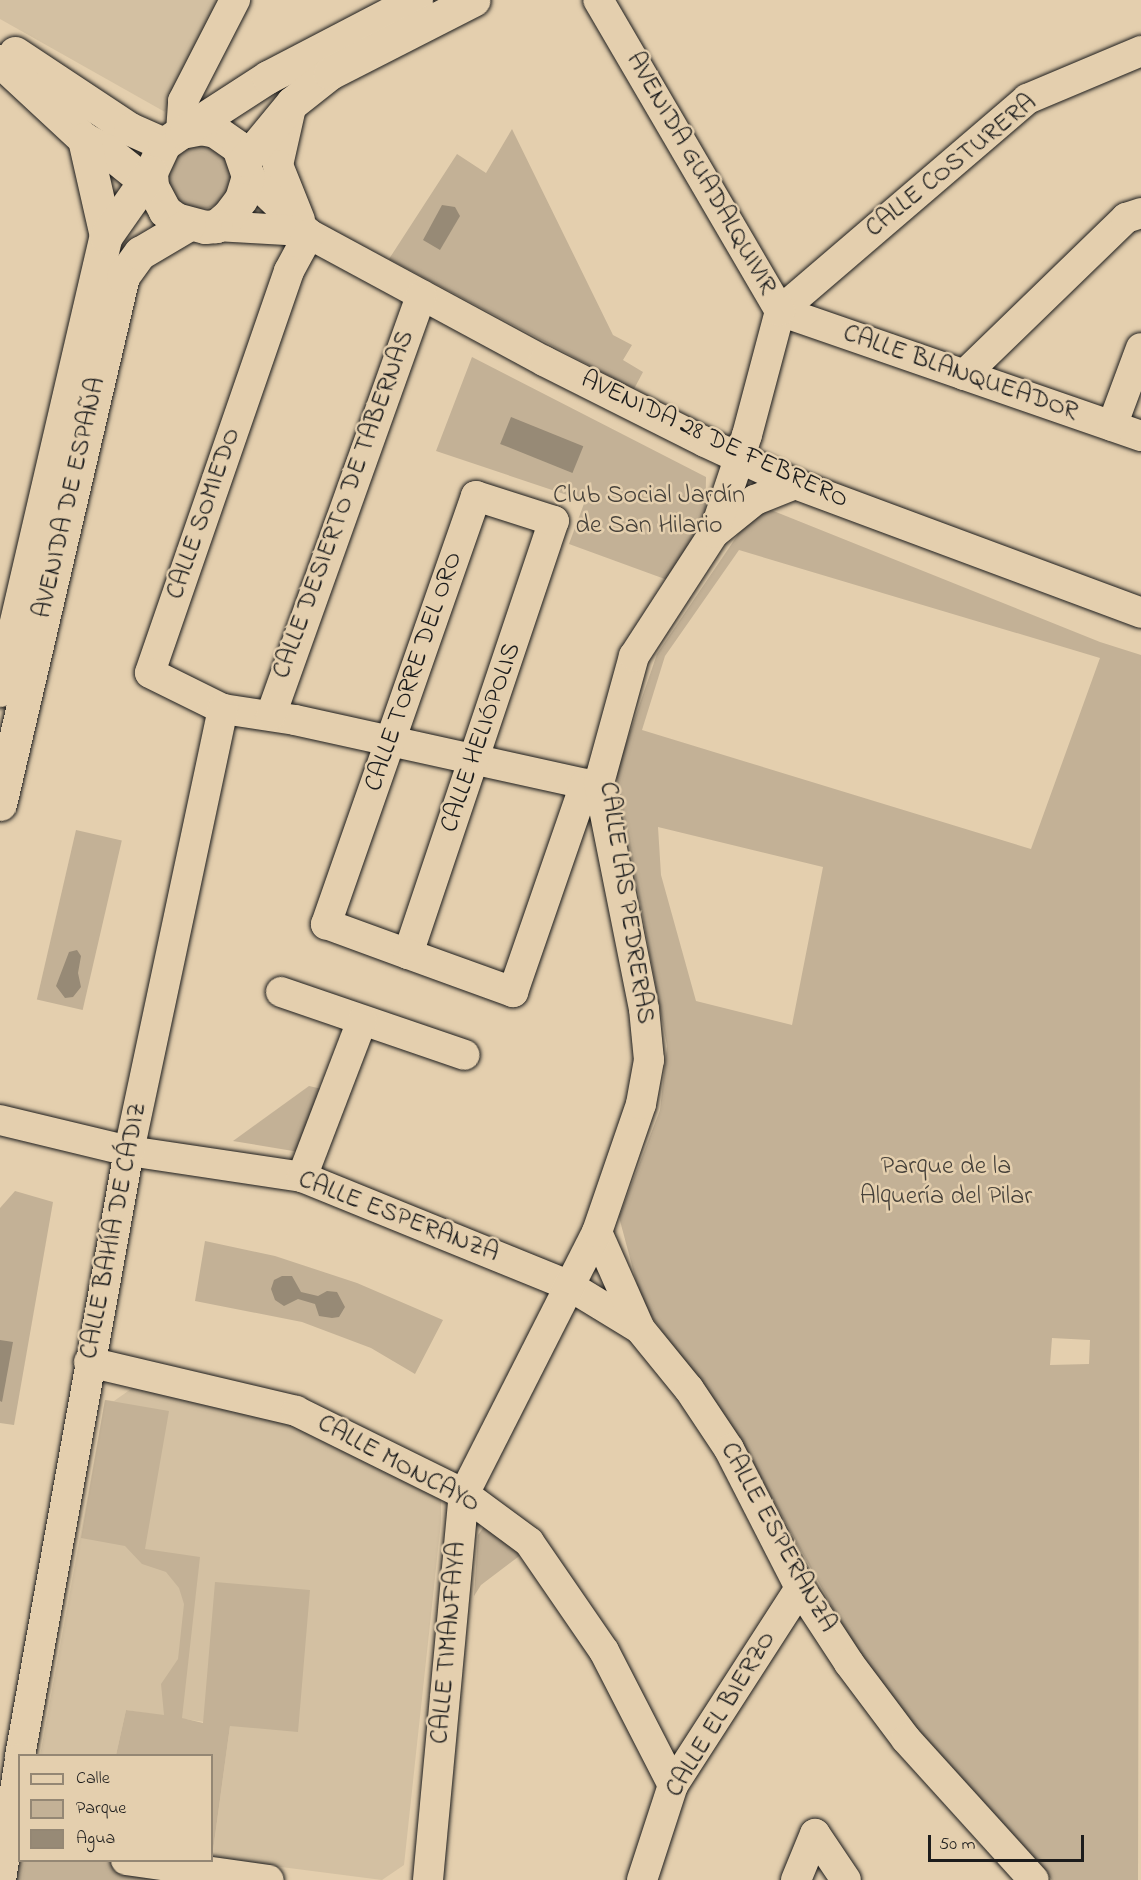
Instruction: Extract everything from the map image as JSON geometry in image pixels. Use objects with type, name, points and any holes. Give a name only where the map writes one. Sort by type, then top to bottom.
[{"type":"main road","name":"AVENIDA DE ESPAÑA","points":[[0,690],[106,237],[171,146],[268,77],[416,0]]},
{"type":"main road","points":[[171,146],[165,211],[202,225],[241,199],[247,168],[292,103],[330,74],[473,0]]},
{"type":"main road","points":[[0,45],[130,129],[171,146]]},
{"type":"main road","points":[[0,61],[84,139],[106,150],[171,146],[215,130],[238,147],[247,168]]},
{"type":"main road","points":[[84,139],[106,237]]},
{"type":"main road","name":"AVENIDA DE ESPAÑA","points":[[0,804],[123,276],[140,253],[202,225]]},
{"type":"street","points":[[171,146],[235,0]]},
{"type":"street","name":"AVENIDA GUADALQUIVIR","points":[[598,0],[780,311],[740,458]]},
{"type":"street","name":"CALLE COSTURERA","points":[[780,311],[1027,99],[1141,51]]},
{"type":"street","points":[[292,103],[278,165],[306,233]]},
{"type":"street","name":"AVENIDA 28 DE FEBRERO","points":[[247,168],[306,233],[544,361],[795,484],[1141,614]]},
{"type":"street","points":[[964,375],[1126,218],[1141,213]]},
{"type":"street","name":"AVENIDA 28 DE FEBRERO","points":[[202,225],[306,233]]},
{"type":"street","name":"CALLE SOMIEDO","points":[[306,233],[289,271],[150,673],[223,710],[271,715],[390,743],[592,783]]},
{"type":"street","name":"CALLE DESIERTO DE TABERNAS","points":[[271,715],[421,296]]},
{"type":"street","name":"CALLE BLANQUEADOR","points":[[780,311],[1141,436]]},
{"type":"street","points":[[1112,426],[1141,348]]},
{"type":"street","name":"CALLE LAS PEDRERAS","points":[[568,1286],[597,1232],[641,1104],[648,1060],[644,1009],[592,783],[634,656],[714,532],[740,458]]},
{"type":"street","name":"CALLE LAS PEDRERAS","points":[[714,532],[755,500],[795,484]]},
{"type":"street","name":"CALLE TORRE DEL ORO","points":[[408,954],[326,924],[476,496],[554,521]]},
{"type":"street","name":"CALLE HELIÓPOLIS","points":[[408,954],[477,759],[554,521]]},
{"type":"street","name":"CALLE BAHÍA DE CÁDIZ","points":[[21,1754],[89,1362],[129,1151],[223,710]]},
{"type":"street","points":[[408,954],[513,992],[592,783]]},
{"type":"street","points":[[280,992],[465,1055]]},
{"type":"street","points":[[302,1177],[362,1021]]},
{"type":"street","name":"CALLE ESPERANZA","points":[[0,1120],[129,1151],[302,1177],[568,1286],[640,1329]]},
{"type":"street","name":"CALLE ESPERANZA","points":[[597,1232],[640,1329],[689,1389],[729,1449],[800,1588],[849,1663],[906,1738],[1034,1880]]},
{"type":"street","name":"CALLE TIMANFAYA","points":[[428,1880],[464,1494],[568,1286]]},
{"type":"street","name":"CALLE MONCAYO","points":[[89,1362],[296,1411],[464,1494],[529,1542],[604,1651],[673,1785]]},
{"type":"street","name":"CALLE EL BIERZO","points":[[642,1880],[673,1785],[800,1588]]},
{"type":"street","name":"CALLE BAHÍA DE CÁDIZ","points":[[1,1880],[18,1772]]},
{"type":"street","points":[[796,1880],[815,1834],[846,1880]]},
{"type":"street","points":[[140,1862],[269,1880]]},
{"type":"shaded area","points":[[0,0],[219,0],[165,112],[0,19]]},
{"type":"shaded area","points":[[133,1380],[288,1419],[441,1492],[441,1522],[404,1865],[382,1880],[213,1858],[230,1726],[126,1710],[116,1754],[40,1754],[105,1400],[114,1401],[131,1389]]},
{"type":"green space","points":[[512,129],[613,335],[632,345],[623,360],[643,372],[634,389],[389,259],[457,154],[486,173]]},
{"type":"green space","points":[[200,145],[212,147],[223,154],[230,165],[232,177],[230,189],[223,200],[212,207],[200,209],[188,207],[177,200],[170,189],[168,177],[170,165],[177,154],[188,147]]},
{"type":"green space","name":"Club Social Jardín de San Hilario","points":[[472,357],[706,477],[705,535],[673,582],[569,544],[585,501],[436,451]]},
{"type":"green space","name":"Parque de la Alquería del Pilar","points":[[766,508],[1100,642],[1141,655],[1138,1880],[1052,1880],[947,1770],[864,1665],[741,1441],[642,1303],[619,1217],[660,1110],[667,1046],[616,773],[657,654],[739,533]],"holes":[[[739,550],[1100,658],[1031,849],[642,730],[665,656]],[[658,827],[823,867],[792,1025],[696,1001],[661,875]],[[1052,1338],[1090,1340],[1089,1364],[1050,1365]]]},
{"type":"green space","points":[[76,830],[122,841],[83,1010],[37,1000]]},
{"type":"green space","points":[[309,1086],[322,1089],[299,1152],[233,1141]]},
{"type":"green space","points":[[15,1191],[53,1202],[14,1425],[0,1423],[0,1208]]},
{"type":"green space","points":[[205,1241],[275,1256],[357,1283],[443,1320],[415,1374],[371,1348],[302,1322],[195,1301]]},
{"type":"green space","points":[[105,1400],[169,1411],[145,1549],[200,1557],[182,1718],[203,1723],[215,1582],[310,1590],[298,1732],[230,1726],[213,1851],[213,1754],[116,1754],[126,1710],[164,1715],[161,1684],[178,1659],[184,1604],[179,1588],[166,1572],[142,1564],[125,1546],[81,1538]]},
{"type":"green space","points":[[486,1524],[522,1554],[481,1585],[474,1596],[478,1535]]},
{"type":"green space","points":[[18,1850],[18,1862],[136,1862],[223,1880],[10,1880]]},
{"type":"water","points":[[442,205],[455,207],[460,216],[440,250],[423,240]]},
{"type":"water","points":[[511,417],[583,446],[572,473],[500,444]]},
{"type":"water","points":[[77,950],[81,956],[78,973],[81,987],[73,997],[65,998],[56,986],[69,952]]},
{"type":"water","points":[[282,1276],[292,1276],[301,1292],[318,1296],[327,1291],[337,1292],[345,1307],[339,1317],[319,1316],[315,1304],[298,1299],[284,1306],[275,1300],[271,1289],[274,1280]]},
{"type":"water","points":[[0,1340],[13,1342],[2,1402],[0,1401]]}]
